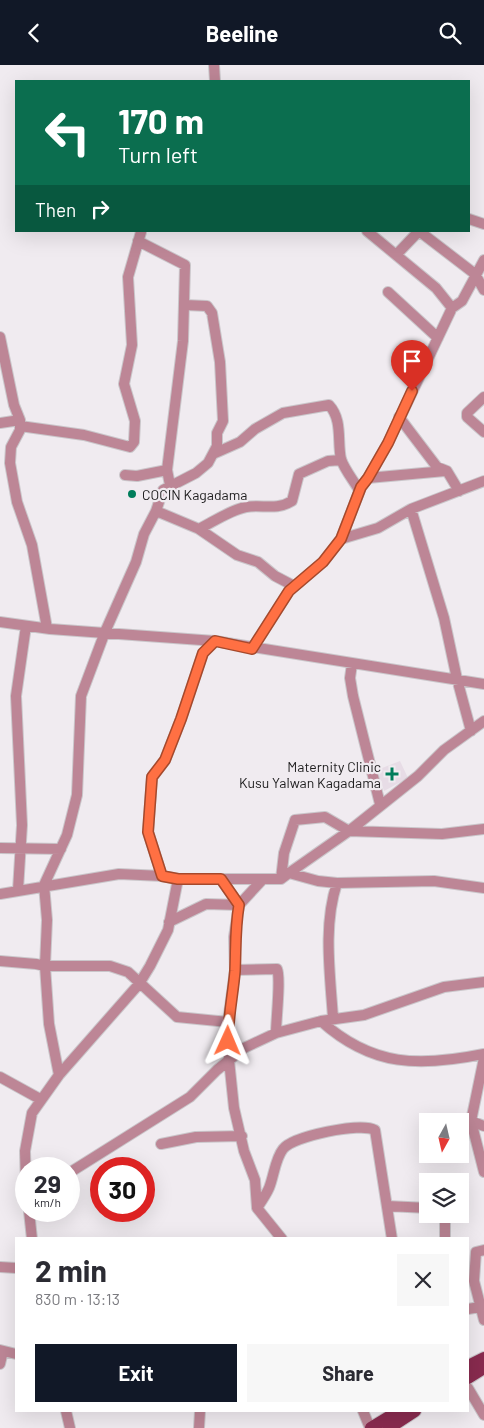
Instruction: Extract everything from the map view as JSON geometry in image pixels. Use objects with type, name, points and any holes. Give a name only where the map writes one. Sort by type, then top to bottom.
[{"type":"main road","points":[[469,1366],[484,1358]]},
{"type":"main road","points":[[469,1377],[484,1368]]},
{"type":"main road","points":[[371,1428],[396,1412]]},
{"type":"main road","points":[[389,1428],[413,1412]]},
{"type":"street","points":[[214,65],[215,80]]},
{"type":"street","points":[[470,219],[484,224]]},
{"type":"street","points":[[368,232],[436,288],[452,308]]},
{"type":"street","points":[[397,254],[418,232]]},
{"type":"street","points":[[420,232],[474,274],[484,290]]},
{"type":"street","points":[[0,423],[20,423],[84,435],[130,447],[134,442],[135,421],[124,384],[132,345],[128,277],[140,236],[185,265],[183,341],[167,470],[170,485]]},
{"type":"street","points":[[252,649],[278,607],[294,586],[323,562],[341,539],[359,490],[368,478],[400,417],[452,308],[462,301],[474,274],[484,260]]},
{"type":"street","points":[[388,292],[438,338]]},
{"type":"street","points":[[59,1075],[49,1024],[45,967],[47,921],[44,885],[68,835],[77,795],[81,696],[105,632],[136,562],[144,534],[156,511],[163,490],[196,473],[208,463],[217,446],[217,433],[223,421],[218,342],[212,313],[207,306],[185,305]]},
{"type":"street","points":[[0,337],[14,405],[20,423],[11,447],[10,463],[18,502],[32,545],[47,628]]},
{"type":"street","points":[[484,397],[466,417],[484,432]]},
{"type":"street","points":[[213,454],[240,441],[255,429],[283,413],[329,405],[340,434],[341,460],[359,490]]},
{"type":"street","points":[[400,417],[437,467],[447,471],[459,491]]},
{"type":"street","points":[[199,529],[247,507],[272,508],[286,505],[292,501],[299,474],[328,461],[341,460]]},
{"type":"street","points":[[125,475],[136,476],[167,470]]},
{"type":"street","points":[[368,478],[447,471]]},
{"type":"street","points":[[341,539],[378,528],[411,509],[484,481]]},
{"type":"street","points":[[285,876],[349,831],[380,804],[479,727],[457,679],[444,617],[411,509]]},
{"type":"street","points":[[156,511],[199,529],[237,555],[258,562],[275,576],[294,586]]},
{"type":"street","points":[[0,622],[47,628],[215,641],[252,649],[484,684]]},
{"type":"street","points":[[18,890],[21,793],[17,747],[16,697],[26,626]]},
{"type":"street","points":[[162,876],[148,832],[152,777],[165,760],[203,653],[215,641]]},
{"type":"street","points":[[352,664],[350,678],[353,696],[380,804]]},
{"type":"street","points":[[285,876],[284,853],[294,820],[325,817],[349,831],[442,834],[484,829]]},
{"type":"street","points":[[0,848],[61,849]]},
{"type":"street","points":[[0,894],[44,885],[112,875],[162,876],[178,879],[263,879],[285,876],[336,883],[434,881],[484,888]]},
{"type":"street","points":[[25,1157],[32,1113],[40,1099],[140,982],[158,951],[169,921],[178,879]]},
{"type":"street","points":[[221,879],[239,905]]},
{"type":"street","points":[[263,879],[239,905],[234,937],[235,970],[228,1022],[229,1060],[234,1107],[244,1151],[254,1180],[256,1208],[280,1237]]},
{"type":"street","points":[[333,1017],[330,920],[331,900],[336,883]]},
{"type":"street","points":[[169,921],[206,904],[239,905]]},
{"type":"street","points":[[0,961],[36,964],[45,967],[110,966],[128,972],[177,1017],[228,1022]]},
{"type":"street","points":[[235,970],[276,969],[280,975],[277,989],[276,1033]]},
{"type":"street","points":[[80,1166],[190,1097],[244,1048],[276,1033],[333,1017],[364,1015],[444,987],[484,982]]},
{"type":"street","points":[[321,1021],[335,1033],[378,1057],[410,1061],[456,1060],[484,1054]]},
{"type":"street","points":[[484,1058],[471,1121],[482,1172],[484,1172]]},
{"type":"street","points":[[0,1077],[40,1099]]},
{"type":"street","points":[[471,1121],[484,1126]]},
{"type":"street","points":[[256,1208],[268,1191],[282,1150],[289,1143],[344,1129],[369,1127],[375,1130],[392,1237]]},
{"type":"street","points":[[161,1144],[196,1137],[242,1136]]},
{"type":"street","points":[[387,1206],[419,1208]]},
{"type":"street","points":[[31,1222],[32,1237]]},
{"type":"street","points":[[445,1223],[445,1237]]},
{"type":"street","points":[[484,1250],[476,1252],[471,1281],[484,1320]]},
{"type":"street","points":[[0,1267],[15,1268]]},
{"type":"street","points":[[469,1309],[480,1307]]},
{"type":"street","points":[[0,1364],[1,1350],[15,1354]]},
{"type":"street","points":[[469,1390],[483,1411]]},
{"type":"street","points":[[69,1412],[70,1428]]},
{"type":"street","points":[[199,1428],[200,1412]]},
{"type":"street","points":[[363,1412],[371,1428]]},
{"type":"shaded area","name":"Maternity Clinic Kusu Yalwan Kagadama","points":[[400,761],[408,778],[384,791],[377,770]]},
{"type":"place","name":"COCIN Kagadama","points":[[132,494]]},
{"type":"place","name":"Maternity Clinic Kusu Yalwan Kagadama","points":[[392,774]]},
{"type":"route","points":[[228,1041],[228,1022],[235,970],[234,937],[239,905],[221,879],[178,879],[162,876],[148,832],[152,777],[165,760],[205,649],[215,641],[252,649],[289,591],[323,562],[341,539],[361,487],[388,443],[412,391]]}]
